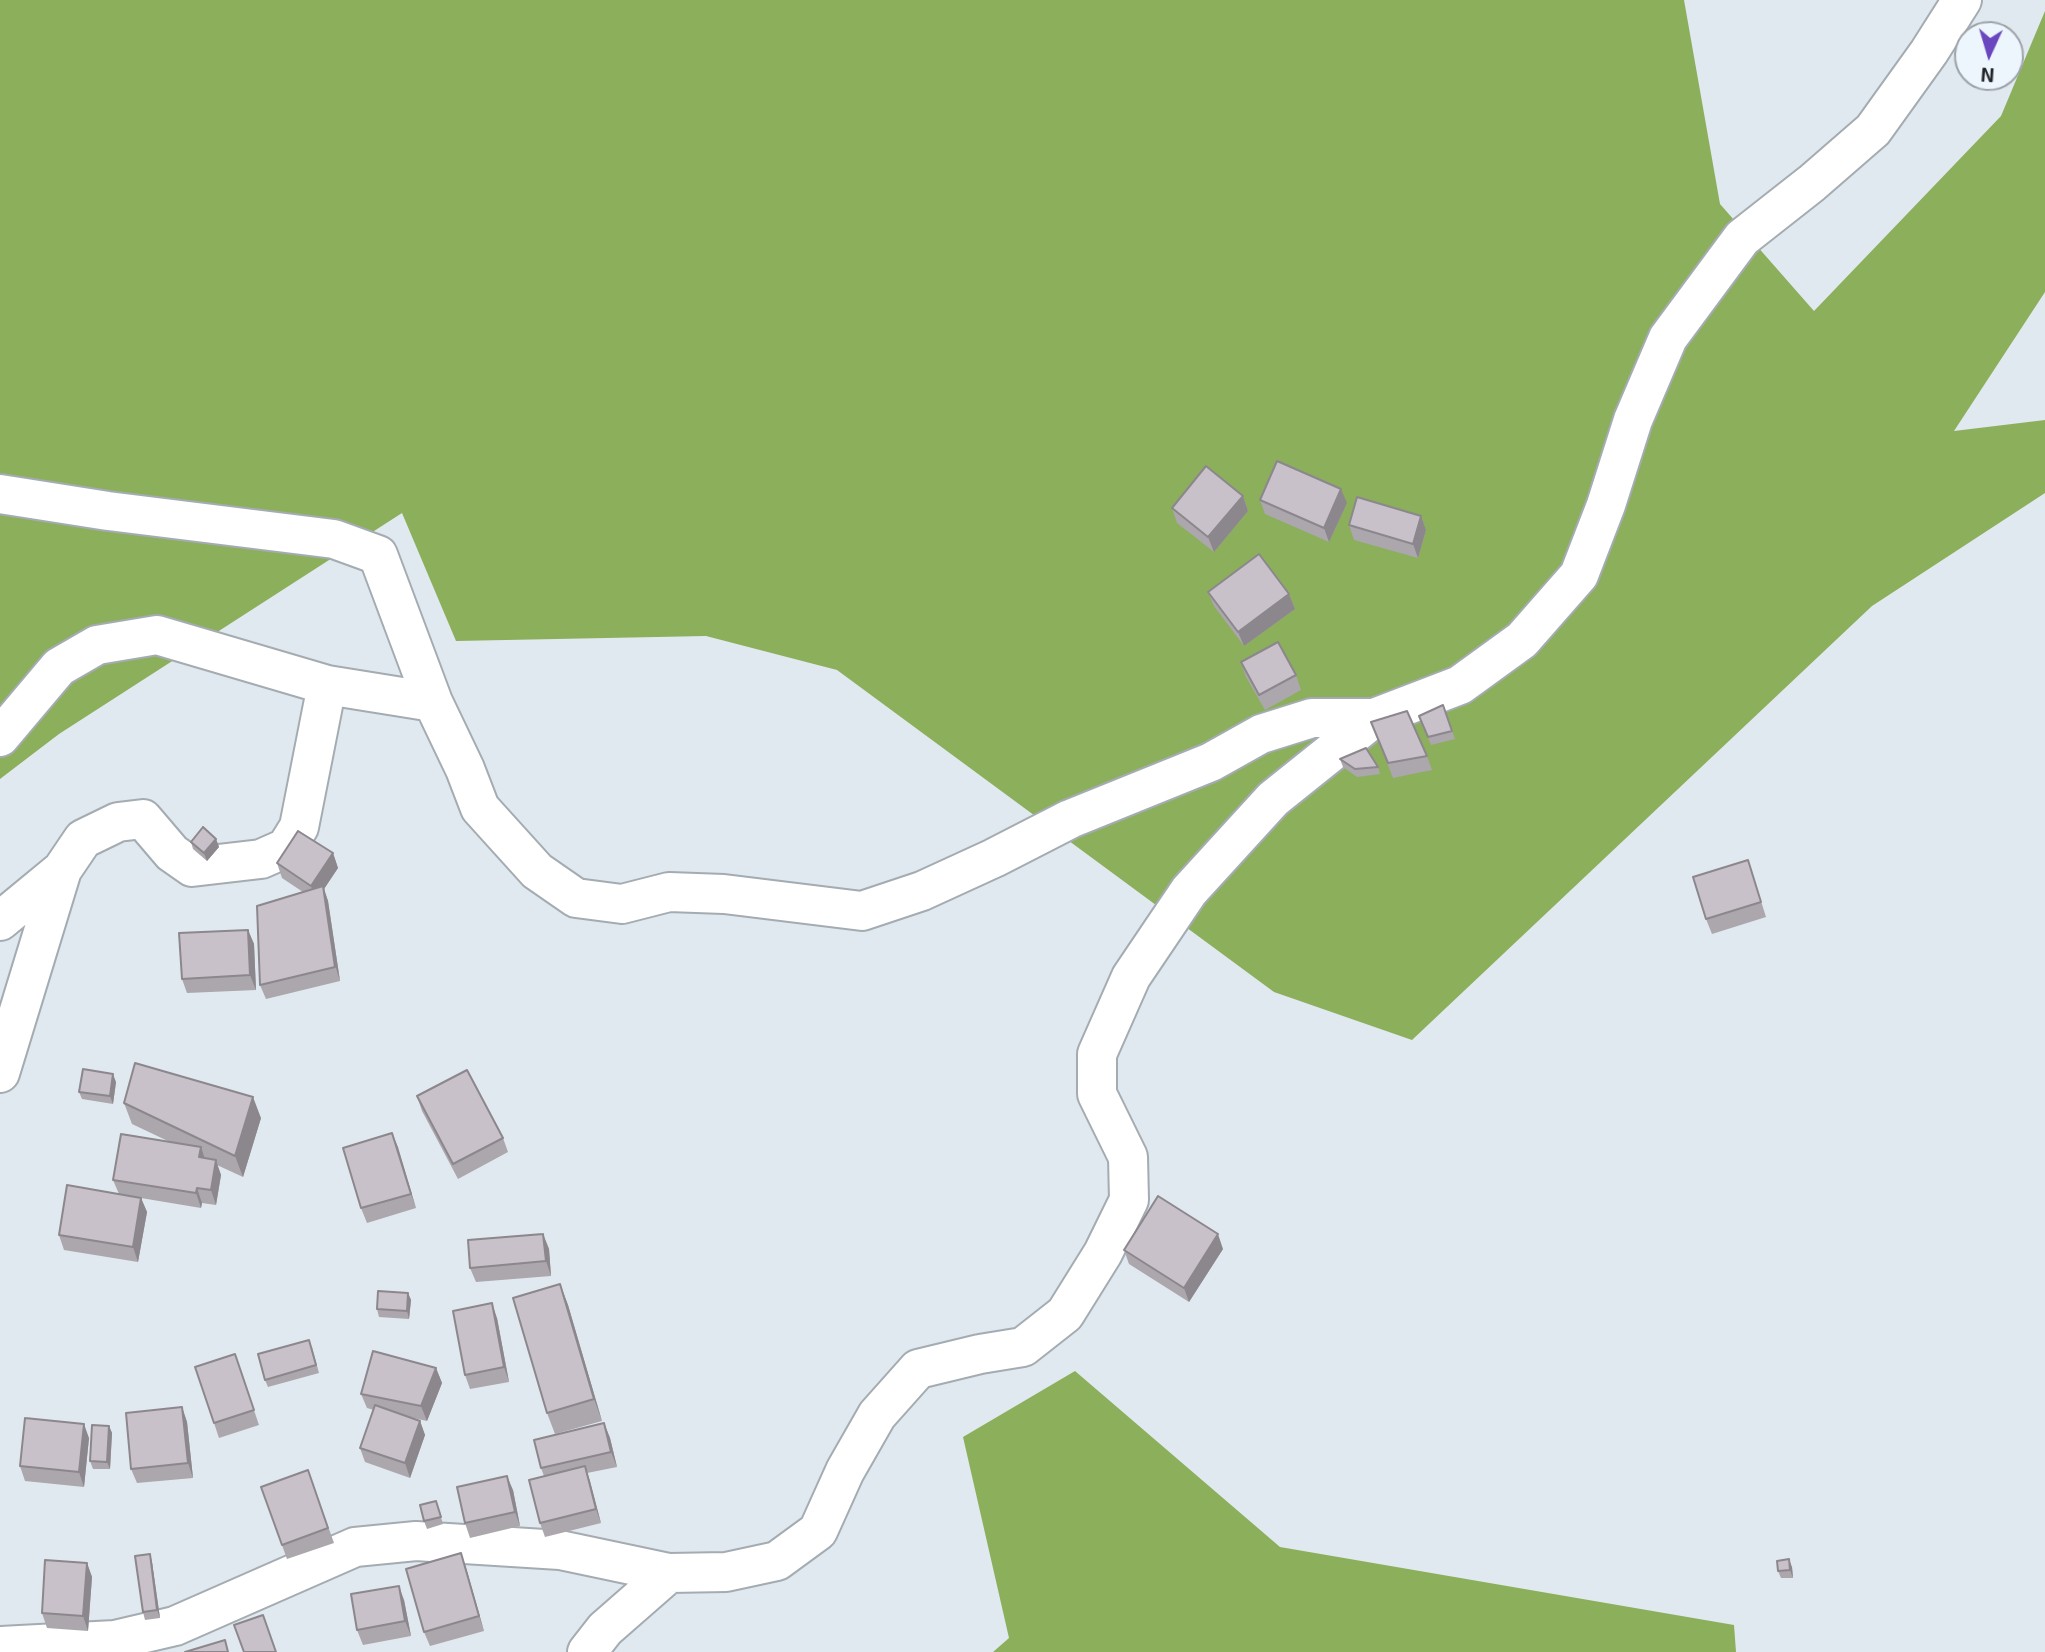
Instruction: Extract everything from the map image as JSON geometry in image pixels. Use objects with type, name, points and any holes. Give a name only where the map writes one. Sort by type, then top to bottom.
[{"type":"street","points":[[0,1646],[115,1640],[174,1626],[355,1547],[416,1541],[560,1550],[669,1573],[726,1572],[777,1561],[818,1531],[845,1471],[877,1415],[918,1369],[1023,1347],[1065,1314],[1103,1253],[1129,1200],[1128,1157],[1097,1094],[1097,1054],[1131,977],[1189,891],[1273,799],[1374,718],[1460,685],[1522,640],[1580,575],[1633,420],[1668,338],[1742,238],[1873,130],[1929,52],[1962,0]]},
{"type":"street","points":[[0,494],[108,511],[334,539],[378,555],[433,702],[480,807],[537,871],[576,898],[622,904],[669,892],[724,894],[862,911],[922,891],[1070,819],[1211,762],[1261,734],[1312,718],[1374,718]]},
{"type":"street","points":[[0,737],[60,667],[97,645],[157,635],[327,685],[433,702]]},
{"type":"street","points":[[0,920],[62,870],[83,839],[118,822],[143,819],[172,853],[192,867],[261,859],[286,848],[299,827],[327,685]]},
{"type":"street","points":[[0,1073],[62,870]]},
{"type":"street","points":[[587,1652],[605,1629],[669,1573]]},
{"type":"green space","points":[[0,0],[1684,0],[1720,204],[1814,311],[2001,116],[2011,91],[2024,91],[2024,61],[2045,11],[2045,292],[1954,431],[2045,420],[2045,493],[1872,606],[1412,1040],[1274,992],[837,670],[706,636],[456,641],[402,513],[59,734],[0,779]]},
{"type":"green space","points":[[1075,1371],[1280,1547],[1734,1625],[1736,1652],[993,1652],[1009,1638],[963,1437]]},
{"type":"building","points":[[1277,461],[1341,489],[1324,528],[1260,500]]},
{"type":"building","points":[[1206,466],[1243,496],[1208,537],[1172,508]]},
{"type":"building","points":[[1357,497],[1421,516],[1413,544],[1349,525]]},
{"type":"building","points":[[1259,554],[1289,594],[1238,632],[1208,592]]},
{"type":"building","points":[[1278,642],[1296,675],[1259,695],[1241,662]]},
{"type":"building","points":[[1443,705],[1452,731],[1428,737],[1419,716]]},
{"type":"building","points":[[1407,711],[1427,756],[1388,763],[1371,722]]},
{"type":"building","points":[[1366,748],[1378,767],[1355,769],[1340,759]]},
{"type":"building","points":[[203,827],[216,839],[204,853],[191,842]]},
{"type":"building","points":[[298,831],[333,853],[311,886],[277,863]]},
{"type":"building","points":[[1748,860],[1761,902],[1706,919],[1693,877]]},
{"type":"building","points":[[323,886],[335,967],[260,985],[257,906]]},
{"type":"building","points":[[248,930],[250,975],[182,979],[179,933]]},
{"type":"building","points":[[135,1063],[253,1097],[235,1156],[124,1103]]},
{"type":"building","points":[[83,1069],[113,1074],[110,1096],[79,1092]]},
{"type":"building","points":[[467,1070],[503,1138],[453,1164],[417,1096]]},
{"type":"building","points":[[392,1133],[411,1194],[361,1208],[343,1148]]},
{"type":"building","points":[[121,1134],[201,1147],[199,1157],[216,1160],[211,1190],[197,1188],[196,1193],[113,1180]]},
{"type":"building","points":[[67,1185],[141,1198],[133,1247],[59,1235]]},
{"type":"building","points":[[1158,1196],[1218,1234],[1184,1288],[1124,1250]]},
{"type":"building","points":[[543,1234],[546,1261],[470,1268],[468,1240]]},
{"type":"building","points":[[560,1284],[594,1399],[547,1413],[513,1298]]},
{"type":"building","points":[[378,1291],[408,1293],[407,1311],[377,1309]]},
{"type":"building","points":[[492,1303],[504,1367],[465,1375],[453,1311]]},
{"type":"building","points":[[309,1340],[316,1365],[265,1380],[258,1354]]},
{"type":"building","points":[[373,1351],[436,1368],[421,1406],[361,1394]]},
{"type":"building","points":[[235,1354],[254,1410],[214,1423],[195,1367]]},
{"type":"building","points":[[375,1405],[420,1421],[405,1463],[360,1448]]},
{"type":"building","points":[[182,1407],[188,1463],[131,1469],[126,1413]]},
{"type":"building","points":[[25,1418],[84,1424],[79,1472],[20,1466]]},
{"type":"building","points":[[604,1423],[611,1452],[541,1468],[534,1440]]},
{"type":"building","points":[[92,1425],[109,1426],[107,1462],[90,1461]]},
{"type":"building","points":[[585,1466],[596,1509],[540,1523],[529,1480]]},
{"type":"building","points":[[308,1470],[328,1528],[282,1545],[261,1487]]},
{"type":"building","points":[[507,1476],[515,1512],[465,1523],[457,1487]]},
{"type":"building","points":[[436,1501],[441,1517],[424,1521],[420,1505]]},
{"type":"building","points":[[461,1553],[479,1616],[424,1632],[406,1569]]},
{"type":"building","points":[[150,1554],[157,1610],[143,1612],[135,1556]]},
{"type":"building","points":[[1789,1559],[1790,1570],[1778,1571],[1777,1561]]},
{"type":"building","points":[[45,1560],[87,1563],[83,1616],[42,1613]]},
{"type":"building","points":[[399,1586],[405,1621],[357,1630],[351,1594]]},
{"type":"building","points":[[263,1615],[276,1652],[244,1652],[234,1625]]},
{"type":"building","points":[[225,1640],[228,1652],[185,1652]]}]
